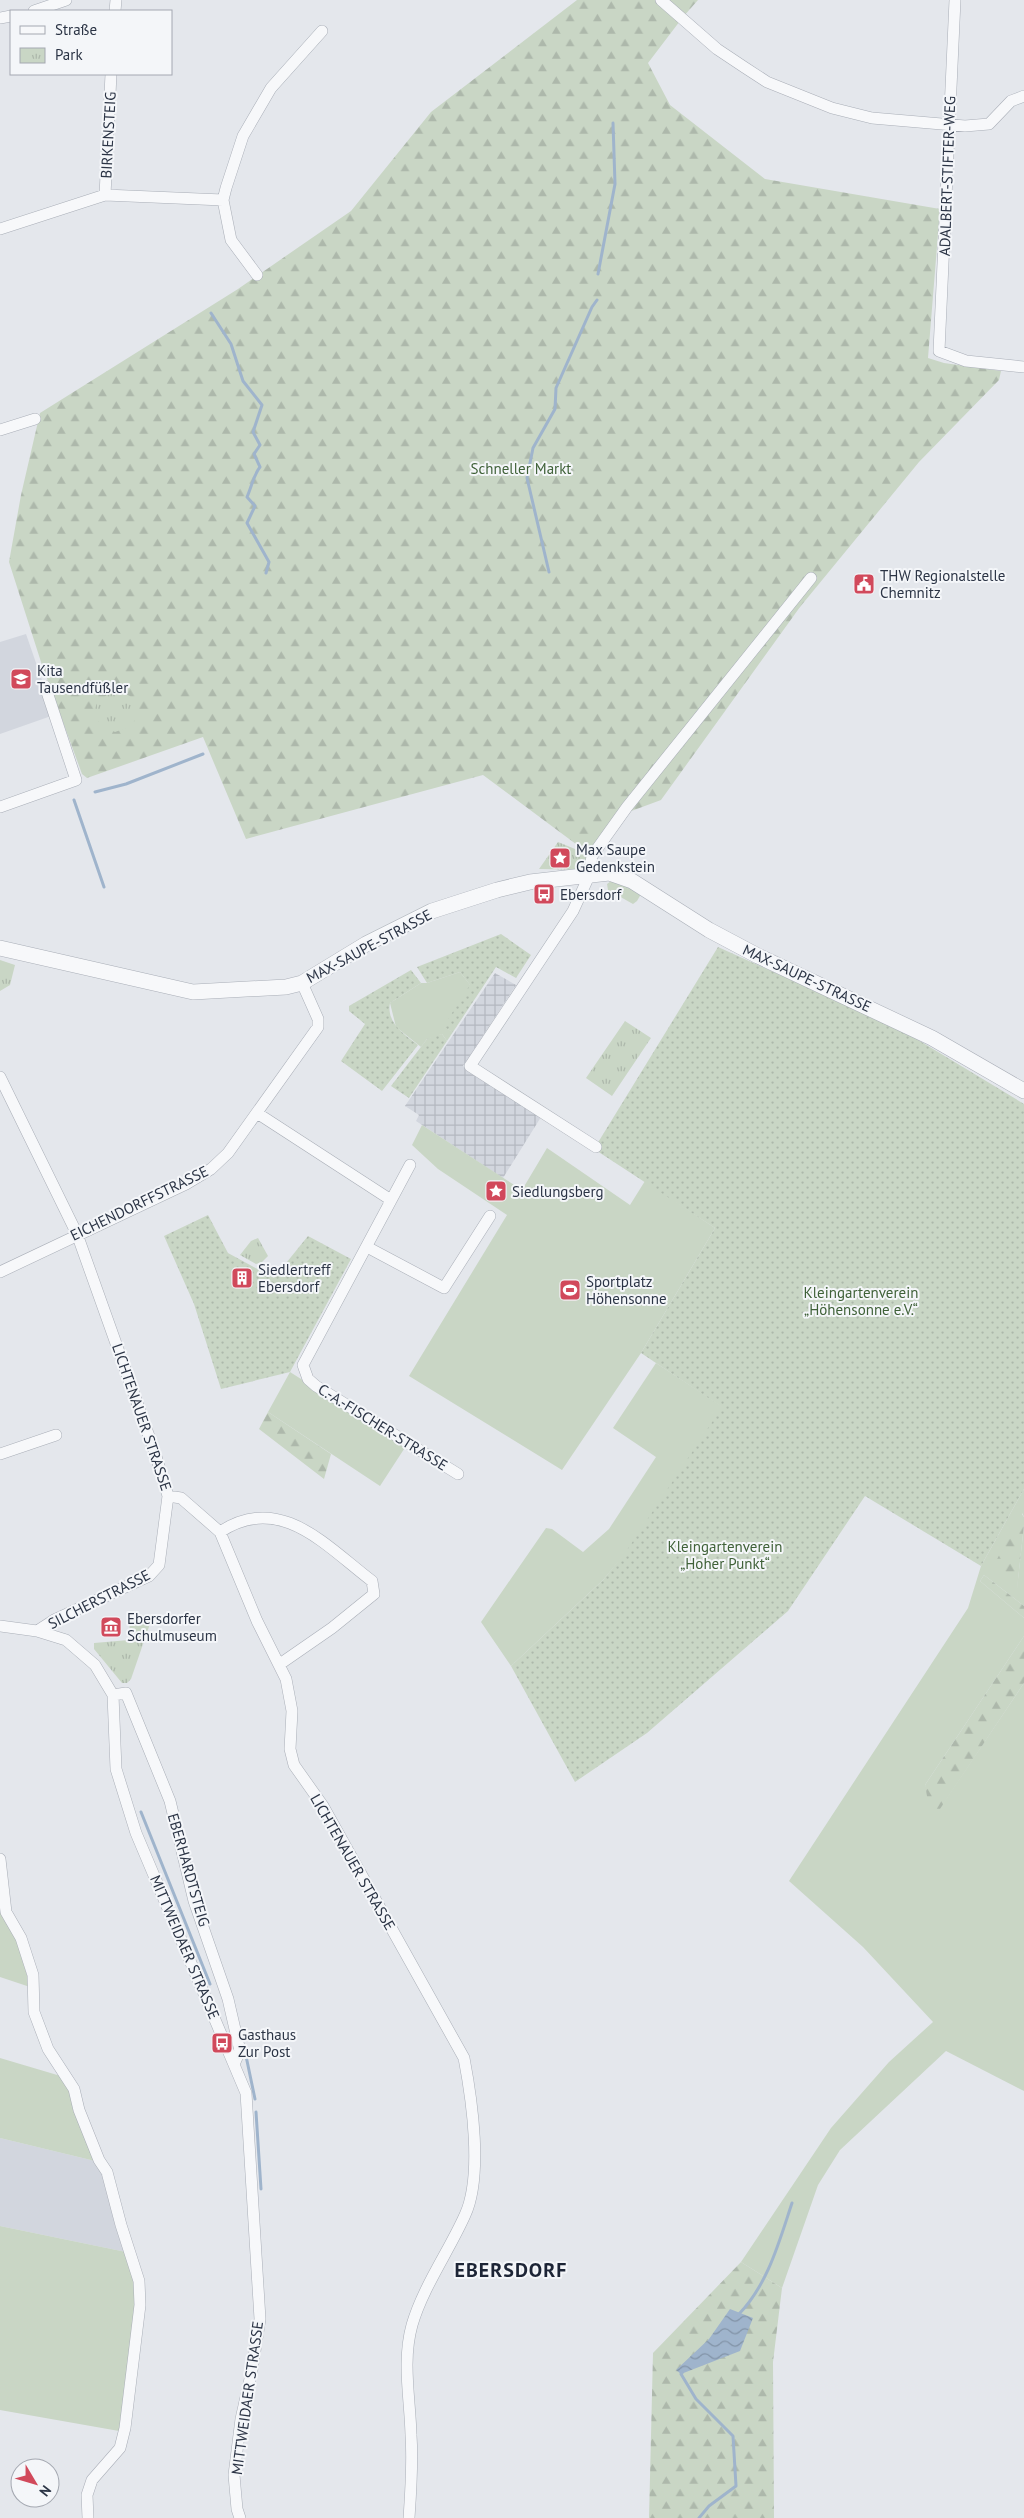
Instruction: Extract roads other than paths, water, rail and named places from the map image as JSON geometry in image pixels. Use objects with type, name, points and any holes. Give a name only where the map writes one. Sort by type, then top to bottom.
[{"type":"street","points":[[37,10],[66,0]]},
{"type":"street","points":[[661,0],[717,50],[766,82],[832,108],[872,118],[948,126],[989,124],[1011,101],[1024,96]]},
{"type":"street","name":"ADALBERT-STIFTER-WEG","points":[[954,0],[939,351],[966,361],[1024,367]]},
{"type":"street","points":[[256,275],[231,240],[223,200],[243,136],[271,88],[322,31]]},
{"type":"street","name":"BIRKENSTEIG","points":[[105,195],[112,75]]},
{"type":"street","points":[[0,229],[105,195],[223,200]]},
{"type":"street","points":[[0,430],[35,419]]},
{"type":"street","points":[[596,1147],[470,1066],[573,911],[589,876],[592,856],[627,807],[811,578]]},
{"type":"street","points":[[0,807],[76,780],[45,686]]},
{"type":"street","name":"MAX-SAUPE-STRASSE","points":[[0,948],[193,992],[286,987],[302,982],[366,944],[432,911],[497,890],[530,882],[608,873],[632,881],[709,930],[932,1038],[1024,1091]]},
{"type":"street","name":"EICHENDORFFSTRASSE","points":[[0,1272],[186,1184],[211,1169],[228,1153],[318,1027],[318,1019],[302,982]]},
{"type":"street","name":"LICHTENAUER STRASSE","points":[[0,1077],[77,1234],[155,1453],[168,1496],[181,1498],[220,1532],[257,1621],[280,1664],[286,1679],[292,1711],[290,1749],[294,1765],[323,1806],[464,2058],[470,2094],[473,2190],[466,2213],[423,2298],[412,2325],[407,2365],[412,2481],[409,2518]]},
{"type":"street","points":[[257,1112],[391,1200]]},
{"type":"street","name":"C.-A.-FISCHER-STRASSE","points":[[410,1165],[303,1365],[308,1379],[458,1474]]},
{"type":"street","points":[[367,1247],[444,1288],[490,1216]]},
{"type":"street","points":[[0,1454],[56,1435]]},
{"type":"street","name":"SILCHERSTRASSE","points":[[36,1631],[54,1620],[149,1576],[159,1565],[168,1496]]},
{"type":"street","points":[[220,1532],[234,1522],[260,1517],[293,1522],[309,1532],[372,1581],[374,1594],[332,1628],[280,1664]]},
{"type":"street","points":[[0,1626],[36,1631],[66,1640],[88,1657],[113,1695]]},
{"type":"street","name":"EBERHARDTSTEIG","points":[[113,1695],[126,1693],[170,1801],[194,1901],[228,1999],[240,2050],[235,2062]]},
{"type":"street","name":"MITTWEIDAER STRASSE","points":[[113,1695],[116,1769],[136,1833],[235,2062],[246,2093],[260,2319],[252,2370],[241,2419],[234,2475],[237,2509],[240,2518]]},
{"type":"street","points":[[0,1859],[6,1912],[21,1938],[34,1975],[34,2012],[48,2049],[74,2089],[79,2110],[99,2160],[107,2172],[121,2226],[139,2281],[140,2305],[125,2428],[120,2448],[92,2480],[87,2494],[88,2518]]},
{"type":"water","points":[[730,2309],[753,2318],[740,2351],[681,2374],[676,2370],[709,2339]]},
{"type":"waterway","points":[[598,274],[615,184],[613,123]]},
{"type":"waterway","points":[[549,572],[527,478],[533,448],[555,409],[556,388],[592,307],[597,300]]},
{"type":"waterway","points":[[211,313],[231,344],[243,381],[262,405],[253,432],[260,445],[254,454],[260,467],[247,497],[255,506],[247,523],[269,562],[266,573]]},
{"type":"waterway","points":[[95,792],[126,784],[203,754]]},
{"type":"waterway","points":[[74,800],[104,887]]},
{"type":"waterway","points":[[141,1812],[210,1984]]},
{"type":"waterway","points":[[246,2056],[255,2099]]},
{"type":"waterway","points":[[256,2112],[261,2189]]},
{"type":"waterway","points":[[739,2314],[758,2289],[772,2262],[792,2203]]},
{"type":"waterway","points":[[682,2373],[696,2399],[733,2436],[736,2486],[709,2506],[699,2518]]},
{"type":"place","name":"THW Regionalstelle Chemnitz","points":[[864,584]]},
{"type":"place","name":"Kita Tausendfüßler","points":[[21,679]]},
{"type":"place","name":"Max Saupe Gedenkstein","points":[[560,858]]},
{"type":"place","name":"Ebersdorf","points":[[544,894]]},
{"type":"place","name":"Siedlungsberg","points":[[496,1191]]},
{"type":"place","name":"Siedlertreff Ebersdorf","points":[[242,1278]]},
{"type":"place","name":"Sportplatz Höhensonne","points":[[570,1290]]},
{"type":"place","name":"Ebersdorfer Schulmuseum","points":[[111,1627]]},
{"type":"place","name":"Gasthaus Zur Post","points":[[222,2043]]},
{"type":"district","name":"EBERSDORF","points":[[511,2270]]},
{"type":"park label","name":"Schneller Markt","points":[[521,468]]},
{"type":"park label","name":"Kleingartenverein „Höhensonne e.V.“","points":[[861,1300]]},
{"type":"park label","name":"Kleingartenverein „Hoher Punkt“","points":[[725,1554]]}]
